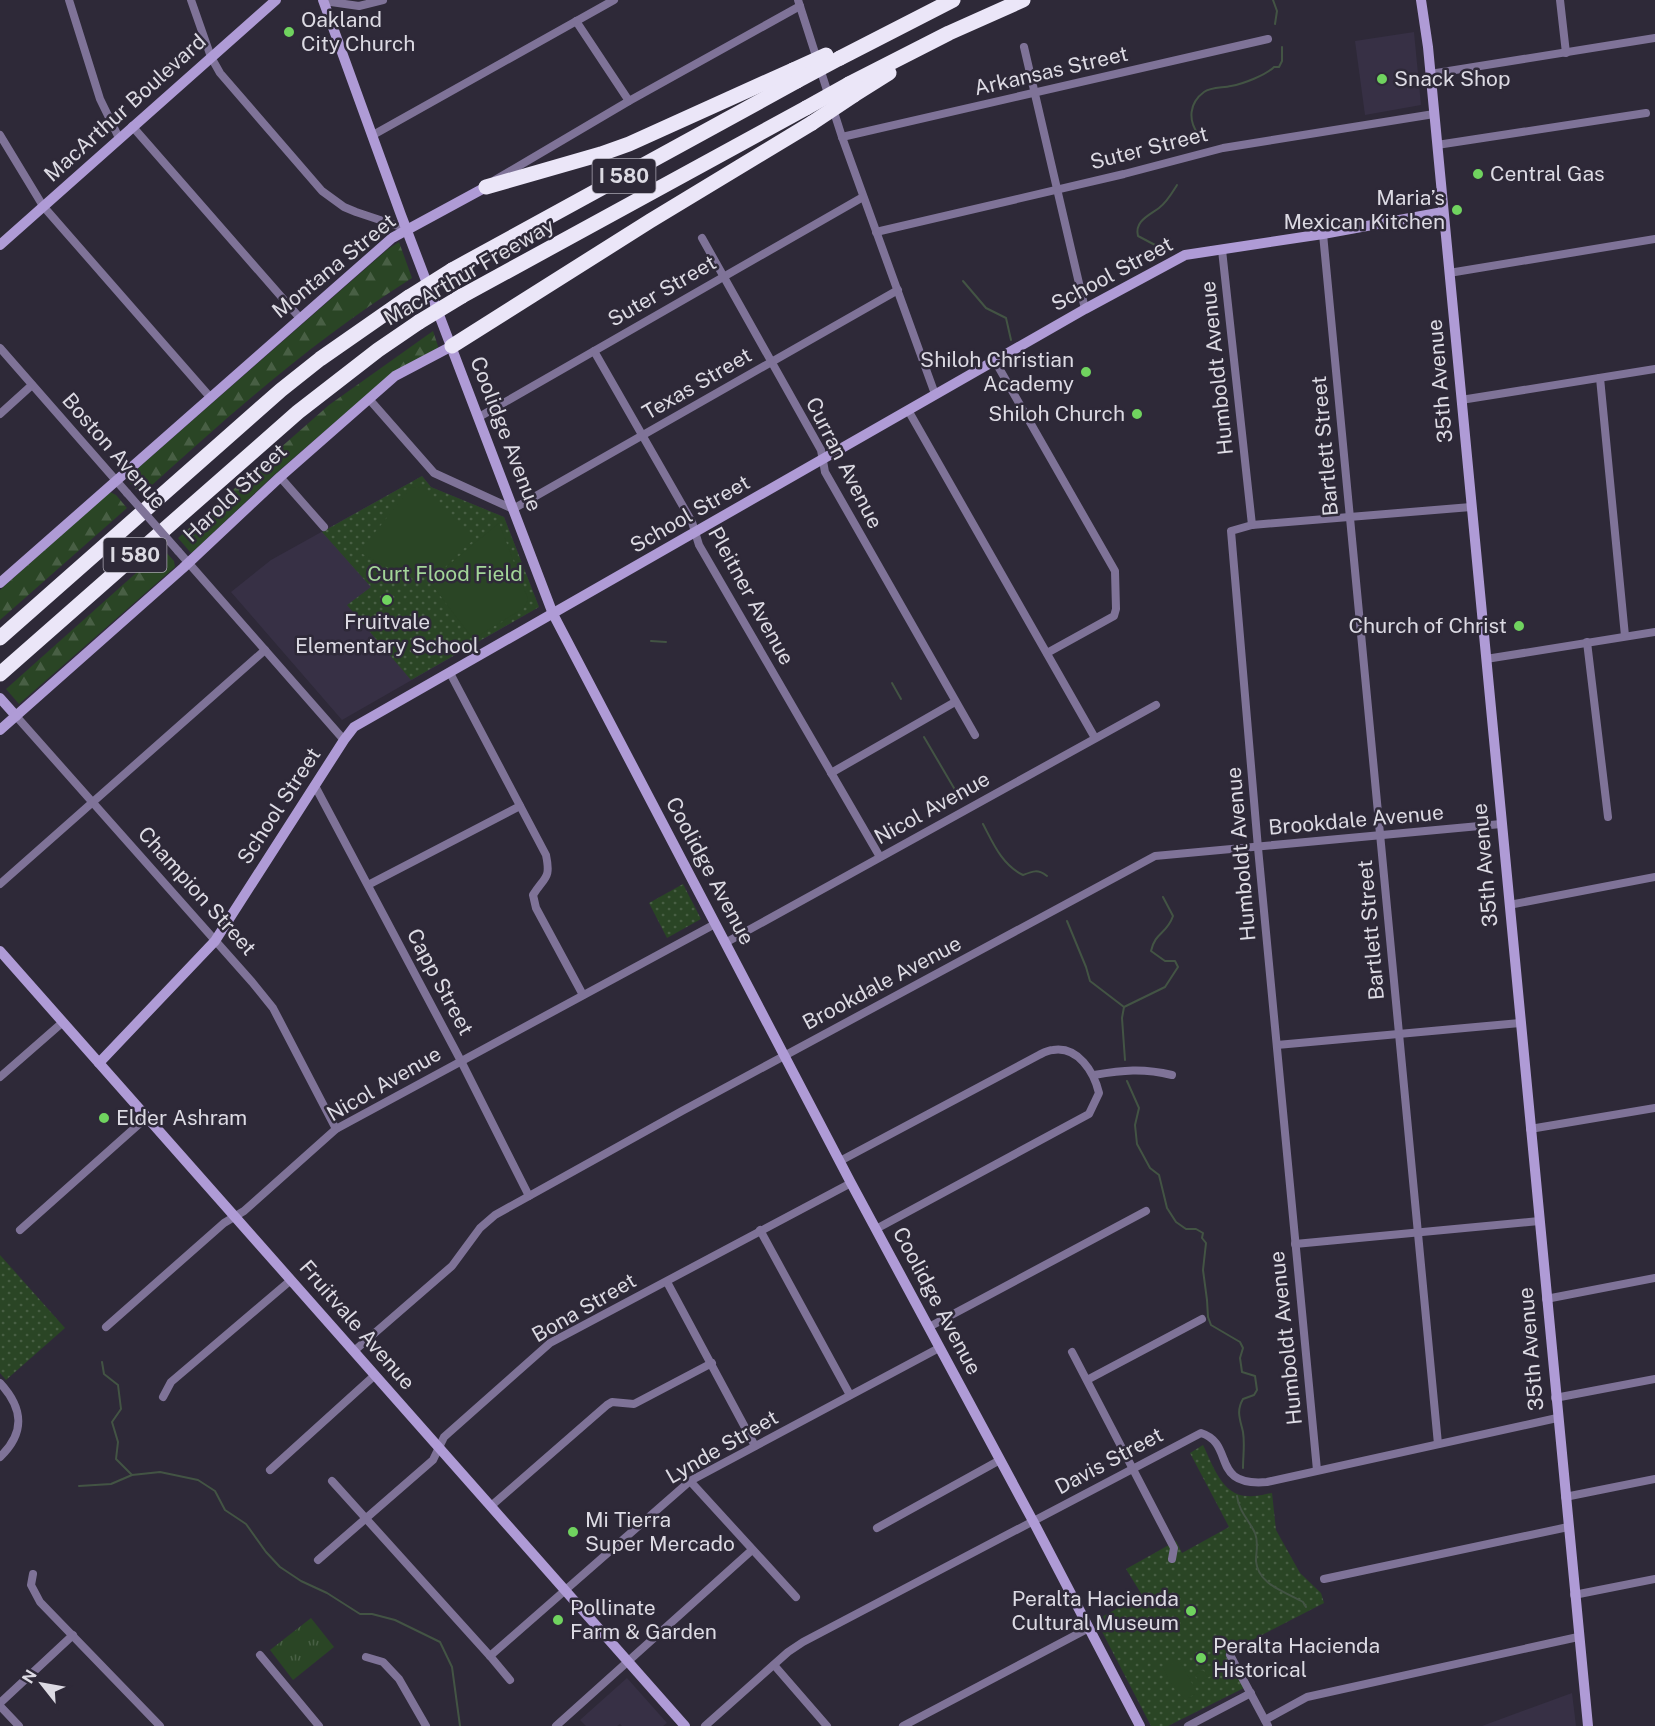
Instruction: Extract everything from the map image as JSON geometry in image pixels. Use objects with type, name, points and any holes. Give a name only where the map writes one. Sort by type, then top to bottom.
[{"type":"highway","points":[[486,187],[629,144],[795,76],[953,0]]},
{"type":"highway","points":[[452,346],[650,221],[812,123],[852,90],[949,33],[1023,0]]},
{"type":"highway","name":"MacArthur Freeway","points":[[0,638],[281,390],[329,352],[452,270],[795,76]]},
{"type":"highway","name":"MacArthur Freeway","points":[[4,671],[298,412],[370,356],[462,296],[806,108],[852,90]]},
{"type":"street","points":[[69,0],[100,99],[119,138]]},
{"type":"street","points":[[191,0],[220,73],[322,191],[356,212],[407,229]]},
{"type":"street","name":"MacArthur Boulevard","points":[[0,244],[276,0]]},
{"type":"street","points":[[323,1],[359,6],[383,0]]},
{"type":"street","points":[[373,135],[614,0]]},
{"type":"street","name":"35th Avenue","points":[[1421,0],[1437,145],[1588,1726]]},
{"type":"street","points":[[1560,0],[1566,52]]},
{"type":"street","name":"Coolidge Avenue","points":[[323,1],[553,614],[851,1183],[1033,1521],[1140,1726]]},
{"type":"street","points":[[799,3],[842,137],[935,394]]},
{"type":"street","name":"Montana Street","points":[[0,583],[392,238],[486,187],[508,171],[799,3]]},
{"type":"street","points":[[576,21],[629,101]]},
{"type":"street","points":[[1430,74],[1655,38]]},
{"type":"street","name":"Arkansas Street","points":[[842,137],[1268,39]]},
{"type":"street","points":[[1024,47],[1085,309]]},
{"type":"street","points":[[1437,145],[1646,113]]},
{"type":"street","name":"Suter Street","points":[[876,232],[1169,163],[1223,148],[1434,114]]},
{"type":"street","points":[[132,126],[299,318]]},
{"type":"street","points":[[0,135],[43,206],[210,397]]},
{"type":"street","name":"Suter Street","points":[[479,417],[863,197]]},
{"type":"street","name":"School Street","points":[[99,1063],[215,941],[344,740],[354,728],[935,394],[1185,255],[1323,234],[1443,212]]},
{"type":"street","name":"Bartlett Street","points":[[1323,234],[1438,1444]]},
{"type":"street","name":"Curran Avenue","points":[[702,238],[820,450],[825,472],[975,735]]},
{"type":"street","points":[[1449,273],[1655,239]]},
{"type":"street","name":"Humboldt Avenue","points":[[1222,250],[1252,525],[1231,531],[1258,848],[1317,1470]]},
{"type":"street","name":"Texas Street","points":[[513,509],[898,291]]},
{"type":"street","name":"Harold Street","points":[[0,730],[395,376],[452,346]]},
{"type":"street","name":"Boston Avenue","points":[[0,348],[344,740]]},
{"type":"street","name":"Pleitner Avenue","points":[[594,351],[692,522],[699,544],[880,858]]},
{"type":"street","points":[[995,361],[1115,572],[1116,609],[1113,616],[1047,653]]},
{"type":"street","points":[[1461,400],[1655,369]]},
{"type":"street","points":[[1600,378],[1625,636]]},
{"type":"street","points":[[0,414],[32,385]]},
{"type":"street","points":[[369,399],[434,473],[513,509]]},
{"type":"street","points":[[908,410],[1095,738]]},
{"type":"street","points":[[280,477],[324,526]]},
{"type":"street","points":[[1252,525],[1471,507]]},
{"type":"street","points":[[1486,659],[1655,632]]},
{"type":"street","points":[[1587,642],[1608,817]]},
{"type":"street","points":[[0,884],[265,650]]},
{"type":"street","points":[[450,673],[546,855],[549,871],[533,895],[536,908],[583,995]]},
{"type":"street","name":"Champion Street","points":[[0,698],[273,1008],[336,1129]]},
{"type":"street","points":[[831,773],[955,702]]},
{"type":"street","name":"Nicol Avenue","points":[[726,944],[1156,705]]},
{"type":"street","name":"Capp Street","points":[[315,786],[461,1061],[529,1196]]},
{"type":"street","points":[[368,885],[520,806]]},
{"type":"street","name":"Brookdale Avenue","points":[[354,1351],[452,1266],[480,1228],[495,1215],[1155,856],[1501,824]]},
{"type":"street","points":[[1509,905],[1655,876]]},
{"type":"street","name":"Nicol Avenue","points":[[106,1327],[224,1223],[244,1211],[336,1129],[715,924]]},
{"type":"street","name":"Fruitvale Avenue","points":[[2,956],[63,1022],[685,1726]]},
{"type":"street","points":[[0,1077],[63,1022]]},
{"type":"street","points":[[1277,1045],[1520,1023]]},
{"type":"street","points":[[840,1161],[1053,1049],[1074,1053],[1094,1075],[1099,1093],[1089,1114],[876,1229]]},
{"type":"street","points":[[1094,1075],[1128,1069],[1153,1070],[1172,1075]]},
{"type":"street","points":[[1530,1130],[1655,1108]]},
{"type":"street","points":[[20,1230],[147,1117]]},
{"type":"street","name":"Bona Street","points":[[318,1560],[434,1460],[444,1437],[550,1343],[851,1183]]},
{"type":"street","points":[[929,1327],[1146,1211]]},
{"type":"street","points":[[1295,1244],[1539,1221]]},
{"type":"street","points":[[760,1230],[850,1395]]},
{"type":"street","points":[[1546,1299],[1655,1278]]},
{"type":"street","points":[[164,1397],[171,1382],[291,1280]]},
{"type":"street","points":[[667,1282],[755,1446]]},
{"type":"street","points":[[1087,1380],[1202,1318]]},
{"type":"street","name":"Lynde Street","points":[[490,1656],[690,1481],[939,1348]]},
{"type":"street","points":[[1072,1352],[1174,1548],[1172,1559]]},
{"type":"street","points":[[491,1506],[607,1405],[612,1402],[634,1404],[712,1363]]},
{"type":"street","points":[[270,1470],[375,1375]]},
{"type":"street","points":[[1556,1398],[1655,1379]]},
{"type":"street","points":[[0,1383],[9,1392],[17,1407],[19,1421],[16,1436],[0,1457]]},
{"type":"street","name":"Davis Street","points":[[705,1726],[803,1642],[1202,1433],[1209,1435],[1215,1441],[1231,1474],[1238,1480],[1250,1483],[1267,1482],[1557,1418]]},
{"type":"street","points":[[878,1528],[1000,1460]]},
{"type":"street","points":[[1565,1497],[1655,1479]]},
{"type":"street","points":[[332,1481],[510,1680]]},
{"type":"street","points":[[690,1481],[796,1597]]},
{"type":"street","points":[[1324,1579],[1568,1527]]},
{"type":"street","points":[[556,1726],[752,1550]]},
{"type":"street","points":[[33,1574],[31,1585],[40,1602],[160,1726]]},
{"type":"street","points":[[1574,1595],[1655,1579]]},
{"type":"street","points":[[903,1726],[1089,1628]]},
{"type":"street","points":[[19,1726],[0,1705],[73,1635]]},
{"type":"street","points":[[1230,1655],[1267,1723],[1307,1697],[1578,1637]]},
{"type":"street","points":[[260,1655],[319,1726]]},
{"type":"street","points":[[366,1657],[383,1662],[399,1679],[426,1726]]},
{"type":"street","points":[[774,1665],[827,1726]]},
{"type":"street","points":[[1188,1726],[1251,1693]]},
{"type":"shaded area","points":[[1414,32],[1421,105],[1365,115],[1355,41]]},
{"type":"shaded area","name":"Curt Flood Field","points":[[422,476],[431,487],[504,517],[539,607],[342,720],[231,592],[271,560]]},
{"type":"shaded area","points":[[627,1678],[667,1723],[663,1726],[622,1726],[620,1724],[617,1726],[586,1726],[580,1720]]},
{"type":"shaded area","points":[[1572,1693],[1576,1726],[1482,1726]]},
{"type":"green space","points":[[399,242],[412,278],[305,353],[238,408],[141,495],[130,483],[128,477],[388,249]]},
{"type":"green space","points":[[433,331],[439,349],[392,373],[275,474],[194,551],[191,553],[178,538],[329,405]]},
{"type":"green space","name":"Curt Flood Field","points":[[422,476],[431,487],[504,517],[539,607],[411,680],[347,605],[371,587],[322,532]]},
{"type":"green space","points":[[420,487],[476,538],[431,576],[396,572],[359,552],[411,488]]},
{"type":"green space","points":[[110,492],[116,495],[127,508],[0,620],[0,590]]},
{"type":"green space","points":[[499,523],[528,599],[524,608],[473,639],[429,581]]},
{"type":"green space","points":[[163,549],[174,561],[175,567],[19,704],[6,689]]},
{"type":"green space","points":[[683,884],[701,919],[667,938],[649,903]]},
{"type":"green space","points":[[0,1255],[65,1328],[6,1380],[0,1373]]},
{"type":"green space","points":[[1203,1445],[1215,1470],[1231,1491],[1239,1495],[1251,1496],[1272,1493],[1276,1530],[1300,1573],[1321,1593],[1324,1603],[1225,1654],[1244,1688],[1168,1726],[1151,1726],[1096,1620],[1142,1595],[1126,1569],[1176,1541],[1182,1553],[1229,1527],[1190,1453]]},
{"type":"green space","points":[[311,1618],[334,1647],[293,1680],[270,1650]]},
{"type":"green space","points":[[1179,1660],[1197,1692],[1186,1700],[1174,1688],[1163,1668]]},
{"type":"green space","points":[[1220,1660],[1225,1669],[1199,1682],[1195,1675],[1203,1670],[1207,1676],[1215,1671],[1216,1662]]},
{"type":"waterway","points":[[1273,0],[1277,11],[1275,24]]},
{"type":"waterway","points":[[1198,134],[1193,123],[1192,112],[1199,96],[1207,90],[1242,83],[1274,67],[1279,67],[1282,61],[1282,47]]},
{"type":"waterway","points":[[1157,246],[1138,236],[1138,226],[1164,203],[1177,185]]},
{"type":"waterway","points":[[963,281],[986,308],[1006,318],[1011,340]]},
{"type":"waterway","points":[[651,641],[666,642]]},
{"type":"waterway","points":[[892,683],[901,699]]},
{"type":"waterway","points":[[924,737],[961,800]]},
{"type":"waterway","points":[[983,824],[999,853],[1016,871],[1023,875],[1035,871],[1047,876]]},
{"type":"waterway","points":[[1124,1007],[1165,987],[1178,967],[1175,961],[1165,961],[1151,951],[1155,940],[1168,926],[1173,916],[1163,897]]},
{"type":"waterway","points":[[1067,921],[1090,981],[1124,1007]]},
{"type":"waterway","points":[[1124,1007],[1122,1018],[1125,1060]]},
{"type":"waterway","points":[[1127,1081],[1139,1108],[1135,1125],[1137,1144],[1150,1168],[1159,1175],[1167,1208],[1176,1222],[1186,1229],[1196,1229],[1203,1233],[1202,1238],[1206,1243],[1203,1270],[1208,1317],[1211,1325],[1240,1342],[1243,1348],[1240,1358],[1242,1372],[1255,1376],[1257,1390],[1254,1395],[1243,1399],[1240,1407],[1239,1415],[1244,1441],[1243,1468]]},
{"type":"waterway","points":[[102,1362],[104,1374],[118,1385],[121,1409],[112,1422],[118,1442],[116,1459],[132,1475],[160,1472],[198,1480],[215,1491],[225,1510],[246,1524],[280,1567],[360,1614],[372,1614],[395,1620],[440,1642],[452,1667],[460,1726]]},
{"type":"waterway","points":[[79,1486],[111,1484],[132,1475]]},
{"type":"waterway","points":[[1237,1496],[1244,1516],[1253,1528],[1256,1537],[1256,1561],[1262,1576],[1274,1587],[1303,1602],[1306,1607]]},
{"type":"place","name":"Oakland City Church","points":[[289,32]]},
{"type":"place","name":"Snack Shop","points":[[1382,79]]},
{"type":"place","name":"Central Gas","points":[[1478,174]]},
{"type":"place","name":"Maria’s Mexican Kitchen","points":[[1457,210]]},
{"type":"place","name":"Shiloh Christian Academy","points":[[1086,372]]},
{"type":"place","name":"Shiloh Church","points":[[1137,414]]},
{"type":"place","name":"Fruitvale Elementary School","points":[[387,600]]},
{"type":"place","name":"Church of Christ","points":[[1519,626]]},
{"type":"place","name":"Elder Ashram","points":[[104,1118]]},
{"type":"place","name":"Mi Tierra Super Mercado","points":[[573,1532]]},
{"type":"place","name":"Peralta Hacienda Cultural Museum","points":[[1191,1611]]},
{"type":"place","name":"Pollinate Farm & Garden","points":[[558,1620]]},
{"type":"place","name":"Peralta Hacienda Historical","points":[[1201,1658]]}]
